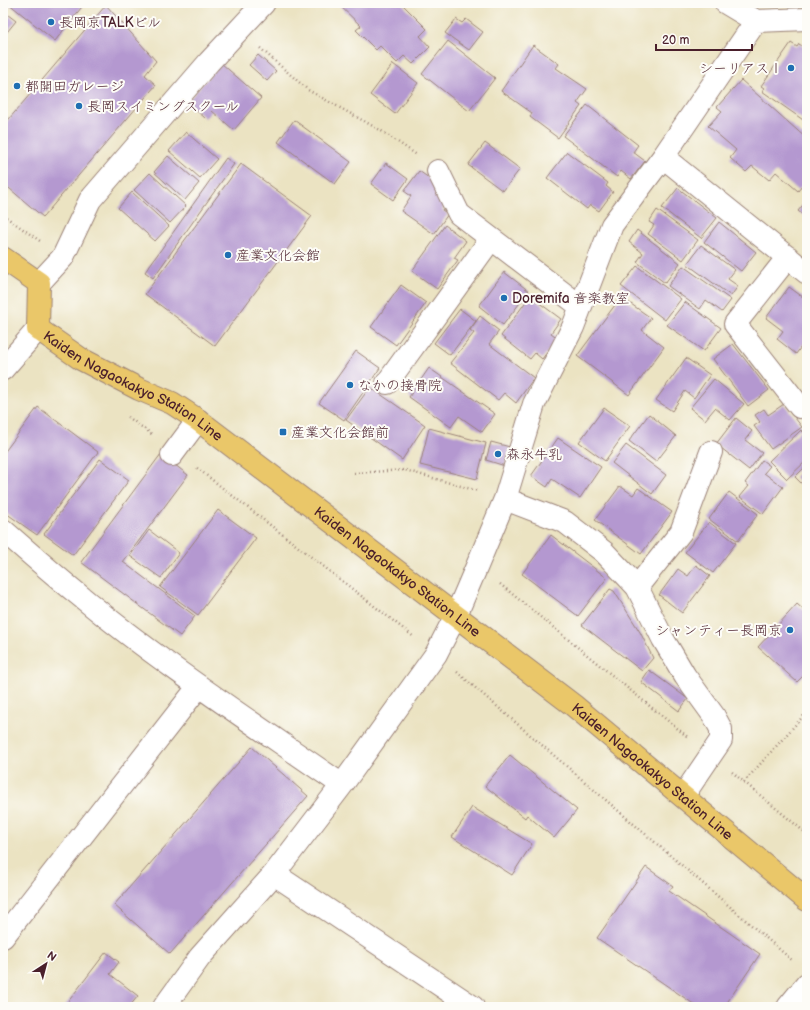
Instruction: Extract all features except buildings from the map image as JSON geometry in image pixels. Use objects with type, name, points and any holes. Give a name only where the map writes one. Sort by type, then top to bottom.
[{"type":"main road","points":[[3,258],[39,284]]},
{"type":"main road","name":"Kaiden Nagaokakyo Station Line","points":[[39,284],[38,329],[81,359],[139,389],[172,403],[198,420],[573,705],[807,900]]},
{"type":"street","points":[[39,284],[63,257],[90,200],[264,3]]},
{"type":"street","points":[[726,3],[756,21],[807,19]]},
{"type":"street","points":[[164,1007],[200,957],[274,874],[342,785],[436,654],[456,615],[505,499],[534,404],[573,328],[580,306],[612,225],[663,157],[756,21]]},
{"type":"street","points":[[663,157],[807,273]]},
{"type":"street","points":[[438,171],[460,214],[580,306]]},
{"type":"street","points":[[387,383],[491,239]]},
{"type":"street","points":[[788,257],[735,324],[800,407]]},
{"type":"street","points":[[3,369],[38,329]]},
{"type":"street","points":[[174,453],[198,420]]},
{"type":"street","points":[[636,587],[681,532],[711,452]]},
{"type":"street","points":[[505,499],[566,522],[604,552],[636,587],[666,645],[685,676],[714,716],[721,729],[721,740],[682,796]]},
{"type":"street","points":[[3,530],[84,600],[199,686],[342,785]]},
{"type":"street","points":[[3,937],[199,686]]},
{"type":"street","points":[[274,874],[473,1007]]},
{"type":"street","points":[[788,1007],[807,984]]},
{"type":"path","points":[[239,30],[308,90],[380,130],[438,171]]},
{"type":"path","points":[[3,215],[63,257]]},
{"type":"path","points":[[125,415],[415,638]]},
{"type":"path","points":[[354,473],[405,470],[505,499]]},
{"type":"path","points":[[496,581],[807,834]]},
{"type":"path","points":[[455,670],[795,962]]},
{"type":"path","points":[[744,782],[807,712]]},
{"type":"place","name":"長岡京TALKビル","points":[[51,22]]},
{"type":"place","name":"シーリアスⅠ","points":[[791,68]]},
{"type":"place","name":"都開田ガレージ","points":[[17,86]]},
{"type":"place","name":"長岡スイミングスクール","points":[[79,106]]},
{"type":"place","name":"産業文化会館","points":[[228,255]]},
{"type":"place","name":"Doremifa 音楽教室","points":[[504,298]]},
{"type":"place","name":"なかの接骨院","points":[[350,385]]},
{"type":"place","name":"産業文化会館前","points":[[283,432]]},
{"type":"place","name":"森永牛乳","points":[[498,454]]},
{"type":"place","name":"シャンティー長岡京","points":[[790,630]]}]
